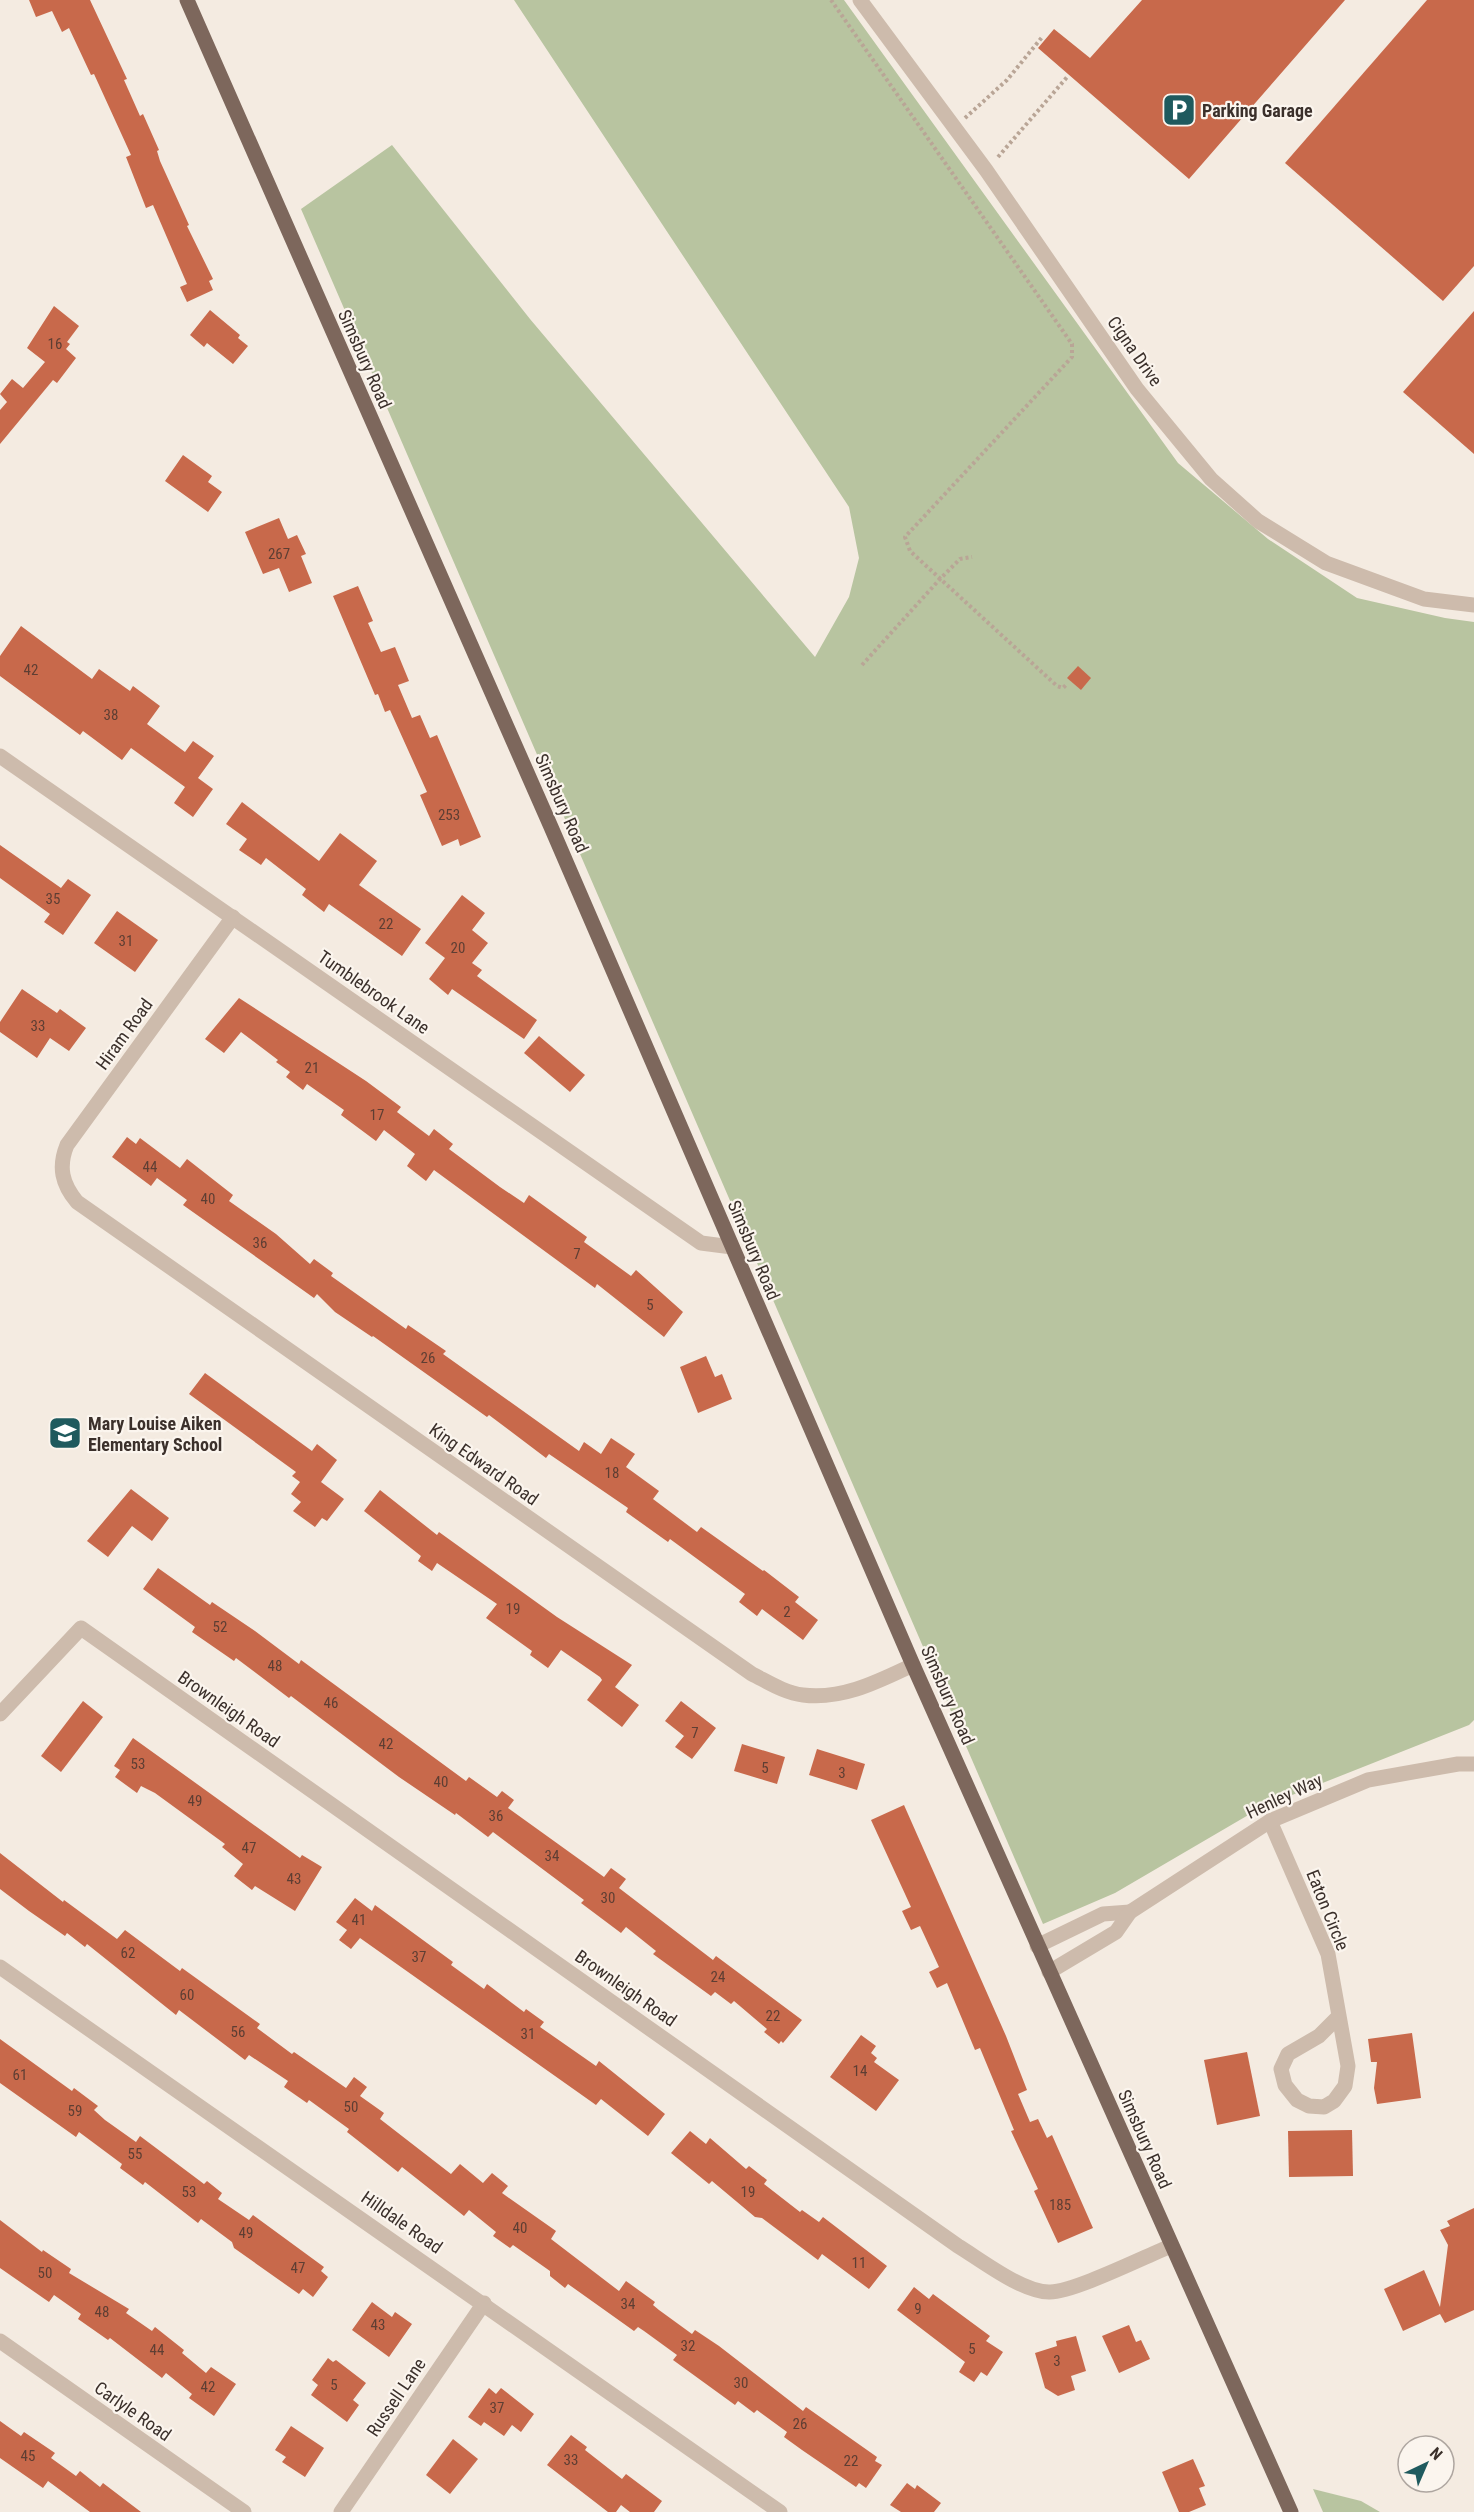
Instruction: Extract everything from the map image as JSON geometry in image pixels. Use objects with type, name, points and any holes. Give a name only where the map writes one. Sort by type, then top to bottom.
[{"type":"main road","name":"Simsbury Road","points":[[187,0],[551,827],[913,1665],[1291,2512]]},
{"type":"street","name":"Cigna Drive","points":[[860,0],[986,170],[1137,389],[1211,480],[1258,521],[1326,563],[1424,599],[1474,605]]},
{"type":"street","name":"Tumblebrook Lane","points":[[0,756],[701,1243],[732,1248]]},
{"type":"street","name":"Hiram Road","points":[[63,1179],[62,1156],[67,1145],[233,917]]},
{"type":"street","name":"King Edward Road","points":[[63,1179],[68,1191],[88,1211],[752,1674],[802,1695],[828,1696],[852,1692],[913,1665]]},
{"type":"street","name":"Brownleigh Road","points":[[0,1714],[81,1628],[948,2239],[993,2268],[1023,2284],[1049,2292],[1075,2286],[1171,2246]]},
{"type":"street","name":"Henley Way","points":[[1049,1972],[1116,1932],[1130,1912],[1270,1821],[1368,1780],[1458,1764],[1474,1764]]},
{"type":"street","name":"Eaton Circle","points":[[1270,1821],[1328,1954],[1348,2066],[1346,2086],[1334,2101],[1324,2107],[1309,2106],[1297,2100],[1285,2085],[1281,2069],[1288,2054],[1319,2036],[1338,2017]]},
{"type":"street","name":"Henley Way","points":[[1037,1946],[1103,1914],[1130,1912]]},
{"type":"street","name":"Hilldale Road","points":[[0,1967],[780,2512]]},
{"type":"street","name":"Russell Lane","points":[[341,2512],[484,2303]]},
{"type":"street","name":"Carlyle Road","points":[[0,2341],[244,2512]]},
{"type":"path","points":[[831,0],[1067,335],[1074,352],[1072,357],[904,537],[910,551],[1057,686],[1062,688],[1067,684]]},
{"type":"path","points":[[934,147],[1007,80],[1043,36]]},
{"type":"path","points":[[966,193],[1068,76]]},
{"type":"path","points":[[862,665],[940,579],[960,560],[972,557]]},
{"type":"green space","points":[[514,0],[844,0],[1178,463],[1268,539],[1357,598],[1445,618],[1474,622],[1474,1720],[1469,1725],[1262,1807],[1115,1893],[1043,1924],[301,209],[392,145],[530,319],[815,657],[849,597],[859,558],[849,507]]},
{"type":"green space","points":[[1313,2489],[1361,2501],[1380,2512],[1323,2512]]},
{"type":"building","points":[[29,0],[90,0],[127,79],[124,80],[140,116],[143,114],[159,150],[157,151],[160,161],[189,225],[187,226],[213,279],[209,281],[213,290],[187,302],[180,287],[187,284],[153,205],[146,208],[126,157],[131,155],[94,74],[91,75],[69,28],[62,32],[52,11],[36,17]]},
{"type":"building","name":"Parking Garage","points":[[1142,0],[1345,0],[1189,179],[1038,48],[1054,29],[1090,58]]},
{"type":"building","points":[[1427,0],[1474,0],[1474,266],[1443,301],[1285,163]]},
{"type":"building","points":[[54,306],[79,326],[67,342],[70,344],[66,349],[76,358],[57,383],[53,380],[0,444],[0,410],[7,402],[0,394],[12,379],[23,388],[45,362],[27,348]]},
{"type":"building","points":[[210,310],[240,335],[238,338],[248,346],[233,364],[207,343],[204,347],[190,335]]},
{"type":"building","points":[[1474,311],[1474,454],[1403,392]]},
{"type":"building","points":[[183,455],[212,476],[208,482],[222,492],[208,512],[165,481]]},
{"type":"building","points":[[279,518],[288,539],[297,535],[306,554],[301,556],[312,583],[289,592],[279,568],[263,574],[245,532]]},
{"type":"building","points":[[358,586],[373,621],[368,623],[381,652],[395,647],[409,681],[398,685],[412,718],[420,715],[430,738],[437,735],[481,837],[460,846],[458,839],[442,846],[420,795],[427,792],[390,710],[385,712],[378,694],[375,695],[333,596]]},
{"type":"building","points":[[21,626],[92,679],[99,669],[130,691],[133,686],[160,706],[147,724],[185,752],[193,741],[214,756],[198,778],[213,789],[193,817],[174,803],[185,787],[131,748],[122,760],[83,731],[80,735],[0,676],[0,656]]},
{"type":"building","points":[[1078,666],[1091,678],[1081,690],[1067,678]]},
{"type":"building","points":[[242,802],[319,861],[340,833],[377,861],[359,885],[421,929],[402,956],[329,904],[324,912],[302,895],[306,889],[266,858],[261,865],[239,850],[247,839],[226,824]]},
{"type":"building","points":[[0,845],[61,888],[68,879],[91,895],[63,935],[44,922],[50,914],[0,878]]},
{"type":"building","points":[[462,895],[485,913],[472,930],[488,943],[472,963],[482,970],[477,976],[537,1020],[524,1039],[452,989],[448,995],[429,979],[445,958],[425,943]]},
{"type":"building","points":[[117,911],[158,940],[135,972],[94,943]]},
{"type":"building","points":[[22,989],[57,1013],[60,1009],[86,1028],[69,1051],[50,1038],[37,1058],[0,1032],[0,1022]]},
{"type":"building","points":[[239,998],[366,1081],[401,1107],[397,1112],[429,1136],[434,1129],[453,1144],[449,1149],[500,1187],[524,1203],[529,1195],[587,1237],[584,1242],[631,1276],[636,1270],[683,1312],[664,1337],[597,1284],[595,1288],[434,1170],[426,1181],[407,1166],[415,1154],[384,1130],[376,1141],[341,1115],[344,1110],[307,1084],[303,1090],[286,1077],[290,1072],[276,1062],[278,1060],[241,1032],[224,1053],[205,1039]]},
{"type":"building","points":[[539,1036],[585,1075],[570,1092],[524,1053]]},
{"type":"building","points":[[127,1137],[136,1144],[140,1138],[180,1168],[187,1159],[233,1195],[229,1201],[276,1234],[310,1264],[314,1259],[333,1273],[331,1276],[406,1329],[408,1325],[446,1351],[443,1354],[579,1451],[584,1442],[601,1454],[611,1438],[635,1454],[626,1467],[659,1491],[653,1499],[697,1532],[701,1527],[764,1570],[799,1597],[795,1602],[818,1620],[803,1640],[762,1609],[757,1616],[739,1602],[745,1594],[670,1539],[668,1542],[626,1512],[628,1508],[549,1454],[546,1458],[489,1415],[487,1417],[373,1336],[335,1312],[317,1294],[314,1298],[183,1205],[187,1200],[157,1178],[151,1186],[112,1157]]},
{"type":"building","points":[[706,1356],[715,1377],[722,1374],[732,1399],[698,1413],[680,1367]]},
{"type":"building","points":[[205,1373],[312,1451],[317,1444],[337,1460],[321,1482],[344,1499],[327,1521],[322,1518],[315,1527],[293,1511],[301,1502],[291,1494],[300,1482],[292,1476],[296,1472],[189,1394]]},
{"type":"building","points":[[131,1489],[169,1518],[152,1541],[132,1526],[108,1557],[87,1541]]},
{"type":"building","points":[[380,1490],[437,1535],[439,1532],[557,1617],[632,1665],[615,1687],[639,1705],[622,1727],[587,1700],[602,1680],[600,1677],[561,1650],[548,1668],[530,1655],[532,1651],[486,1618],[497,1604],[437,1563],[432,1571],[418,1561],[421,1556],[364,1511]]},
{"type":"building","points":[[158,1568],[210,1605],[212,1602],[255,1631],[299,1664],[301,1660],[466,1781],[469,1777],[497,1797],[502,1791],[514,1800],[508,1808],[604,1877],[611,1868],[626,1879],[619,1888],[713,1960],[716,1956],[802,2020],[783,2043],[781,2041],[779,2044],[764,2032],[767,2029],[734,2001],[731,2004],[715,1992],[711,1996],[653,1954],[656,1951],[626,1927],[621,1933],[581,1903],[584,1900],[493,1832],[488,1837],[456,1813],[455,1815],[399,1777],[291,1696],[289,1698],[236,1658],[234,1661],[192,1632],[195,1627],[143,1589]]},
{"type":"building","points":[[83,1701],[103,1717],[61,1772],[41,1756]]},
{"type":"building","points":[[681,1701],[716,1728],[692,1759],[675,1747],[684,1736],[665,1721]]},
{"type":"building","points":[[133,1738],[300,1858],[302,1855],[322,1867],[295,1911],[255,1886],[252,1890],[234,1876],[243,1864],[222,1847],[225,1844],[155,1793],[141,1786],[137,1793],[115,1777],[120,1770],[114,1766]]},
{"type":"building","points":[[742,1744],[785,1757],[777,1784],[734,1771]]},
{"type":"building","points":[[817,1749],[865,1764],[857,1790],[809,1775]]},
{"type":"building","points":[[904,1805],[1006,2036],[1027,2090],[1018,2094],[1030,2122],[1038,2119],[1047,2138],[1052,2135],[1093,2228],[1058,2243],[1034,2191],[1038,2189],[1011,2131],[1014,2130],[980,2048],[975,2050],[947,1983],[937,1988],[929,1972],[939,1967],[920,1926],[911,1930],[902,1911],[911,1907],[871,1820]]},
{"type":"building","points":[[0,1853],[63,1902],[64,1900],[117,1939],[125,1930],[180,1971],[182,1968],[260,2024],[257,2028],[292,2054],[294,2052],[346,2088],[354,2077],[367,2087],[360,2096],[384,2113],[380,2119],[451,2174],[460,2164],[483,2183],[492,2173],[508,2186],[502,2193],[556,2231],[551,2239],[619,2291],[626,2281],[655,2302],[653,2305],[659,2310],[692,2334],[695,2330],[803,2411],[806,2407],[877,2457],[875,2461],[882,2465],[866,2488],[859,2483],[856,2487],[802,2450],[784,2437],[787,2432],[757,2410],[754,2413],[738,2401],[735,2405],[673,2360],[677,2355],[638,2327],[634,2331],[568,2284],[565,2288],[550,2276],[550,2271],[513,2245],[510,2248],[493,2236],[496,2232],[469,2210],[464,2216],[402,2167],[398,2172],[347,2132],[349,2129],[309,2100],[307,2103],[284,2087],[288,2081],[249,2055],[245,2060],[179,2010],[176,2015],[87,1944],[85,1947],[67,1933],[65,1936],[29,1911],[0,1889]]},
{"type":"building","points":[[355,1898],[372,1911],[375,1905],[453,1962],[451,1965],[484,1989],[487,1984],[524,2012],[526,2009],[544,2022],[540,2027],[596,2066],[599,2061],[665,2114],[648,2136],[601,2099],[596,2105],[360,1938],[351,1949],[339,1940],[347,1930],[336,1922]]},
{"type":"building","points":[[1412,2033],[1421,2098],[1377,2104],[1374,2088],[1377,2062],[1371,2062],[1368,2039]]},
{"type":"building","points":[[861,2035],[876,2046],[871,2053],[877,2058],[874,2062],[899,2080],[876,2111],[830,2077]]},
{"type":"building","points":[[0,2039],[72,2091],[74,2088],[98,2106],[94,2110],[136,2142],[140,2136],[204,2184],[207,2181],[222,2193],[218,2199],[249,2220],[253,2215],[324,2267],[321,2271],[328,2277],[313,2297],[303,2289],[299,2294],[234,2248],[232,2242],[201,2219],[198,2223],[145,2182],[143,2185],[120,2168],[122,2164],[79,2132],[76,2137],[0,2083]]},
{"type":"building","points":[[1247,2052],[1260,2116],[1217,2125],[1204,2060]]},
{"type":"building","points":[[1352,2130],[1353,2176],[1289,2177],[1288,2131]]},
{"type":"building","points":[[690,2131],[706,2144],[710,2138],[746,2169],[749,2166],[767,2180],[764,2184],[800,2212],[802,2210],[819,2222],[823,2217],[887,2266],[869,2289],[822,2254],[818,2260],[762,2218],[755,2217],[712,2181],[709,2184],[671,2153]]},
{"type":"building","points":[[1474,2208],[1474,2310],[1445,2323],[1440,2314],[1403,2331],[1384,2289],[1424,2270],[1440,2307],[1448,2245],[1440,2230],[1450,2226],[1447,2221]]},
{"type":"building","points":[[0,2220],[42,2252],[43,2250],[71,2269],[69,2273],[129,2309],[126,2313],[152,2331],[155,2327],[184,2350],[182,2353],[206,2373],[211,2367],[236,2384],[214,2416],[189,2398],[192,2394],[166,2373],[162,2378],[110,2338],[108,2340],[78,2319],[81,2314],[54,2295],[49,2302],[0,2268]]},
{"type":"building","points":[[914,2287],[929,2299],[933,2294],[990,2336],[986,2341],[1003,2352],[987,2376],[981,2372],[974,2382],[959,2372],[965,2362],[897,2310]]},
{"type":"building","points":[[372,2302],[392,2317],[395,2312],[412,2324],[389,2357],[352,2330]]},
{"type":"building","points":[[1129,2325],[1136,2342],[1141,2340],[1150,2359],[1119,2373],[1102,2336]]},
{"type":"building","points":[[1076,2336],[1086,2371],[1071,2376],[1075,2390],[1058,2396],[1045,2388],[1035,2353],[1057,2346],[1056,2341]]},
{"type":"building","points":[[328,2358],[333,2362],[336,2360],[366,2383],[353,2400],[359,2405],[347,2422],[311,2395],[318,2385],[312,2380]]},
{"type":"building","points":[[489,2388],[496,2394],[501,2388],[534,2414],[521,2432],[512,2425],[504,2436],[484,2422],[481,2426],[468,2417]]},
{"type":"building","points":[[0,2421],[21,2436],[24,2432],[55,2453],[51,2458],[76,2476],[80,2471],[100,2487],[103,2483],[141,2512],[90,2512],[48,2481],[43,2488],[0,2458]]},
{"type":"building","points":[[291,2426],[324,2448],[305,2477],[282,2462],[286,2457],[275,2450]]},
{"type":"building","points":[[571,2435],[587,2447],[585,2450],[622,2479],[626,2474],[662,2501],[654,2512],[630,2512],[621,2505],[616,2512],[608,2512],[547,2465]]},
{"type":"building","points":[[453,2439],[478,2459],[450,2494],[426,2475]]},
{"type":"building","points":[[1193,2459],[1205,2486],[1199,2488],[1206,2505],[1189,2512],[1179,2512],[1162,2472]]},
{"type":"building","points":[[907,2483],[915,2489],[917,2485],[941,2503],[934,2512],[901,2512],[890,2505]]},
{"type":"place","name":"Parking Garage","points":[[1179,110]]},
{"type":"place","name":"Mary Louise Aiken Elementary School","points":[[65,1433]]}]
